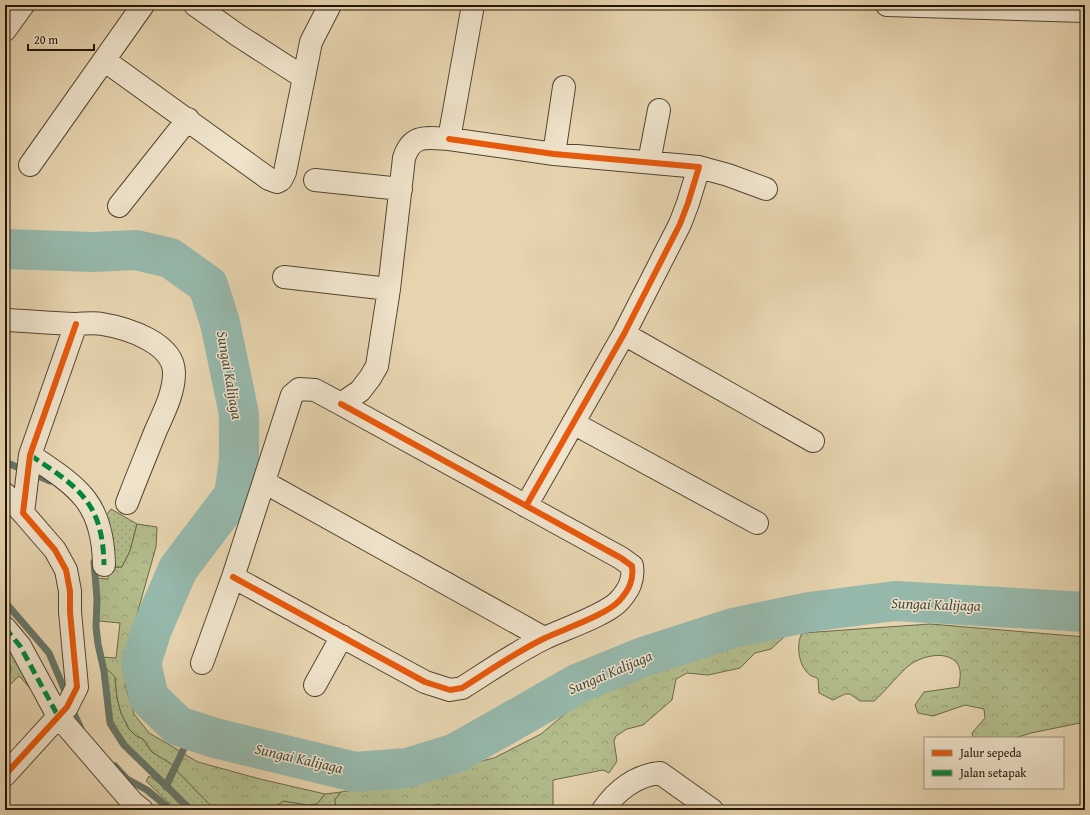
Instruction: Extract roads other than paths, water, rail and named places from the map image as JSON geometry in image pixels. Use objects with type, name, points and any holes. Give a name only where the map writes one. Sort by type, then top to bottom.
[{"type":"street","points":[[5,30],[24,5]]},
{"type":"street","points":[[30,165],[143,5]]},
{"type":"street","points":[[195,5],[239,36],[303,77]]},
{"type":"street","points":[[104,60],[188,119],[269,179],[277,182],[281,180],[286,172],[303,77],[311,42],[330,5]]},
{"type":"street","points":[[449,139],[473,5]]},
{"type":"street","points":[[887,5],[1000,6],[1085,11]]},
{"type":"street","points":[[554,154],[564,87]]},
{"type":"street","points":[[649,162],[659,110]]},
{"type":"street","points":[[119,206],[188,119]]},
{"type":"street","points":[[341,404],[360,390],[370,378],[377,366],[389,290],[404,158],[410,144],[423,138],[449,139],[554,154],[699,167],[728,175],[766,189]]},
{"type":"street","points":[[526,506],[624,334],[680,224],[699,167]]},
{"type":"street","points":[[315,180],[401,189]]},
{"type":"street","points":[[284,277],[389,290]]},
{"type":"street","points":[[5,320],[76,324],[100,323],[116,327],[159,344],[167,352],[172,360],[174,373],[171,394],[127,503]]},
{"type":"street","points":[[24,513],[29,464],[76,324]]},
{"type":"street","points":[[624,334],[813,442]]},
{"type":"street","points":[[202,663],[233,577],[288,404],[292,395],[299,389],[315,390],[526,506],[632,566],[634,577],[618,602],[601,612],[544,638],[462,688],[450,690],[425,682],[233,577]]},
{"type":"street","points":[[573,424],[757,523]]},
{"type":"street","points":[[29,464],[86,497],[97,518],[104,545],[104,564]]},
{"type":"street","points":[[264,482],[544,638]]},
{"type":"street","points":[[5,494],[24,513],[55,550],[66,570],[70,591],[72,638],[77,687],[66,708],[5,775]]},
{"type":"street","points":[[5,628],[66,708],[134,808]]},
{"type":"street","points":[[314,685],[342,636]]},
{"type":"street","points":[[603,810],[612,797],[635,780],[650,774],[660,774],[712,810]]},
{"type":"waterway","name":"Sungai Kalijaga","points":[[5,249],[93,252],[136,250],[170,258],[208,285],[220,323],[239,414],[239,460],[234,495],[178,569],[152,629],[141,663],[149,698],[178,726],[215,738],[355,772],[407,768],[456,753],[579,683],[643,657],[733,628],[809,612],[895,601],[1085,612]]},
{"type":"waterway","points":[[5,462],[50,481]]},
{"type":"waterway","points":[[94,562],[97,599],[96,627],[104,671],[110,723],[124,745],[191,810]]},
{"type":"waterway","points":[[5,602],[49,653],[67,696]]},
{"type":"waterway","points":[[71,707],[81,729]]},
{"type":"waterway","points":[[166,787],[192,731]]},
{"type":"waterway","points":[[115,766],[127,779],[147,790],[171,810]]}]
